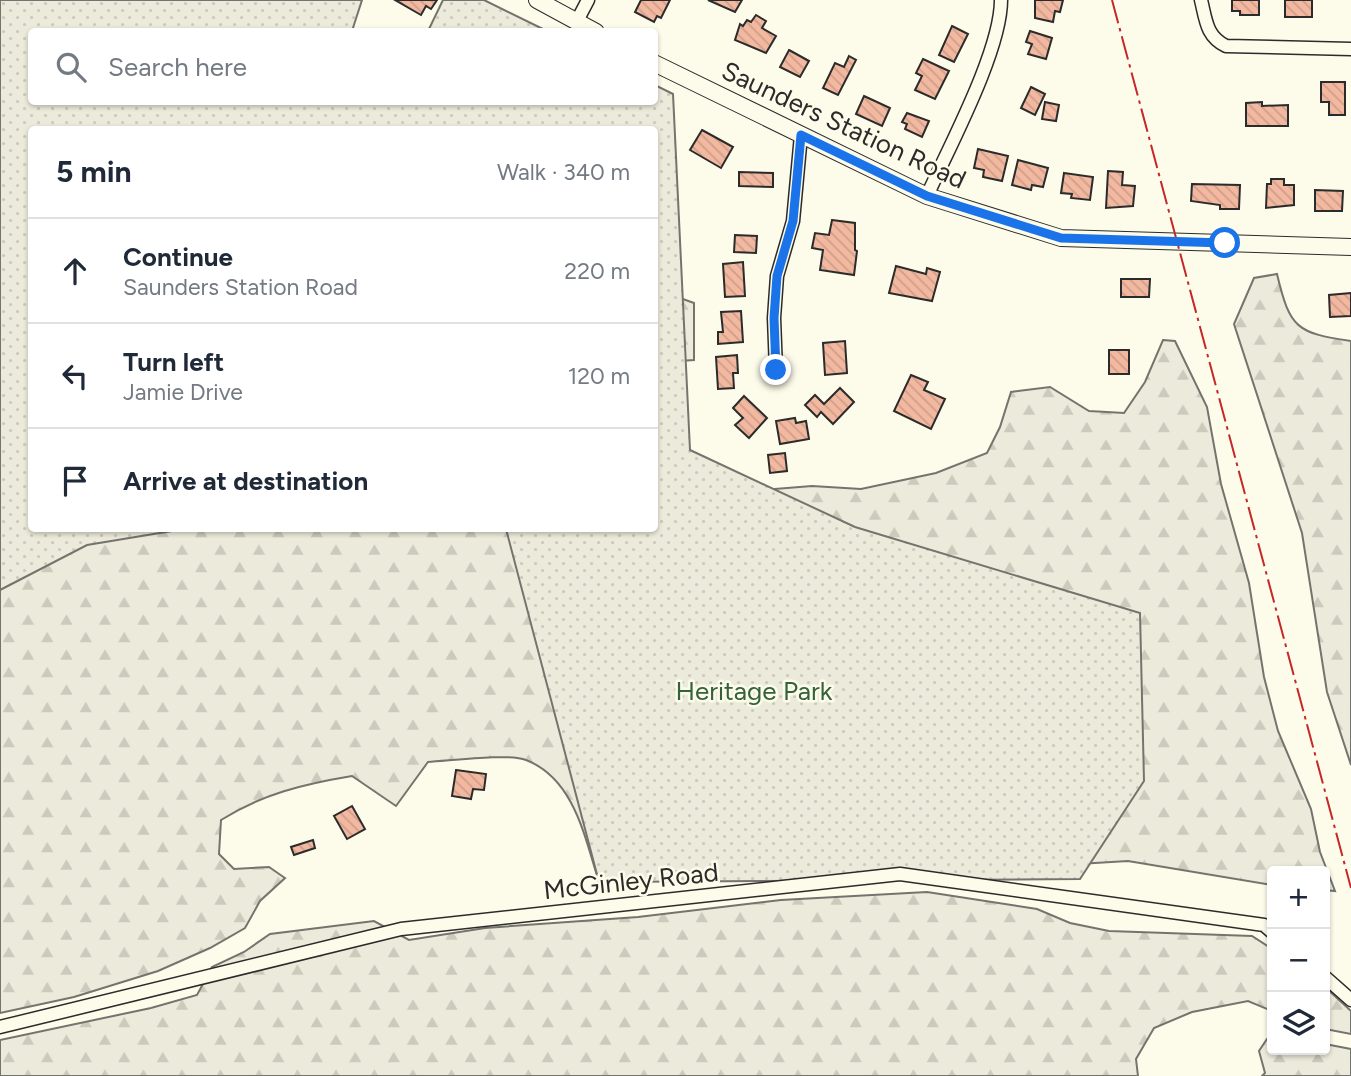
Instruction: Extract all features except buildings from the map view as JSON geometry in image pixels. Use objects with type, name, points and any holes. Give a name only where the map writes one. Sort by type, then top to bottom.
[{"type":"street","points":[[537,0],[589,28]]},
{"type":"street","points":[[577,21],[588,0]]},
{"type":"street","points":[[927,196],[975,89],[1001,14],[1001,0]]},
{"type":"street","points":[[1201,0],[1207,30],[1226,46],[1351,49]]},
{"type":"street","name":"Saunders Station Road","points":[[658,65],[927,196],[1061,238],[1351,247]]},
{"type":"street","points":[[776,370],[774,318],[777,276],[793,221],[801,135]]},
{"type":"street","name":"McGinley Road","points":[[0,1027],[401,929],[900,874],[1264,925],[1269,929]]},
{"type":"street","points":[[1330,981],[1351,1000]]},
{"type":"green space","name":"Heritage Park","points":[[0,0],[362,0],[353,28],[28,28],[28,105],[658,105],[658,86],[673,94],[690,450],[855,527],[1140,613],[1144,781],[1080,879],[599,882],[507,532],[658,532],[658,126],[28,126],[28,532],[166,532],[87,545],[0,590]]},
{"type":"green space","points":[[443,0],[484,0],[541,28],[429,28]]},
{"type":"green space","points":[[1277,274],[1286,307],[1299,325],[1318,335],[1351,341],[1351,765],[1327,692],[1302,533],[1234,324],[1254,278]]},
{"type":"green space","points":[[666,293],[694,303],[694,360],[664,362]]},
{"type":"green space","points":[[1163,340],[1175,341],[1207,407],[1221,484],[1249,583],[1264,677],[1278,731],[1311,809],[1325,866],[1267,866],[1267,884],[1128,861],[1029,867],[738,492],[812,486],[861,489],[936,473],[987,453],[1000,427],[1011,392],[1050,387],[1089,411],[1124,413],[1145,382]]},
{"type":"green space","points":[[0,431],[28,516],[28,532],[654,532],[665,873],[599,882],[583,830],[567,796],[543,769],[526,760],[493,757],[428,762],[396,806],[352,776],[317,783],[252,803],[221,820],[219,854],[234,869],[269,867],[285,878],[260,901],[245,928],[210,948],[158,971],[74,997],[0,1013]]},
{"type":"green space","points":[[1330,878],[1335,891],[1330,890]]},
{"type":"green space","points":[[927,892],[1037,909],[1070,923],[1109,931],[1252,936],[1267,946],[1267,1009],[1248,1001],[1192,1012],[1154,1028],[1136,1059],[1138,1076],[0,1076],[0,1040],[151,1008],[197,995],[212,967],[244,952],[270,934],[374,921],[409,940],[485,928],[638,917],[781,900]]},
{"type":"green space","points":[[1330,992],[1351,1011],[1351,1034],[1330,1030]]},
{"type":"green space","points":[[1267,1039],[1267,1055],[1330,1055],[1330,1045],[1351,1049],[1351,1076],[1262,1076],[1265,1073],[1259,1051]]},
{"type":"power","points":[[1112,0],[1351,888]]},
{"type":"route","points":[[776,370],[774,318],[777,276],[793,221],[797,195],[797,155],[801,135],[927,196],[1061,238],[1225,243]]}]
